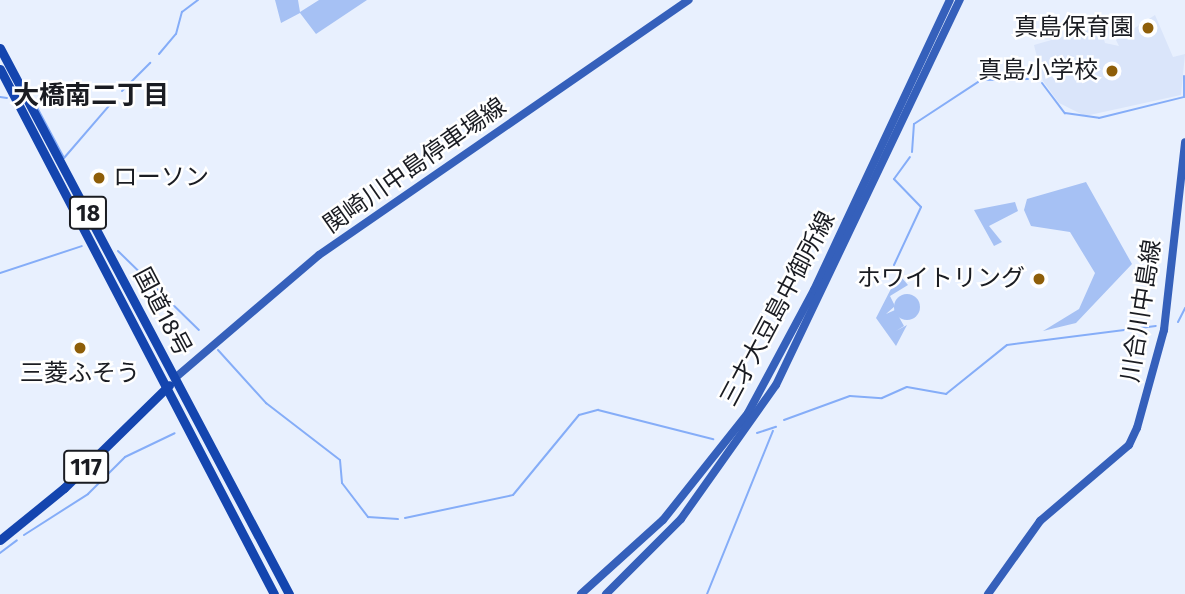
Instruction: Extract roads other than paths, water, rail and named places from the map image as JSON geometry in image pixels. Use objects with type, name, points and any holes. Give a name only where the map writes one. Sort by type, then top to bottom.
[{"type":"highway","name":"国道18号","points":[[0,48],[289,594]]},
{"type":"highway","name":"国道18号","points":[[0,69],[274,594]]},
{"type":"highway","name":"117","points":[[0,540],[64,488],[175,378]]},
{"type":"main road","name":"関崎川中島停車場線","points":[[175,378],[319,256],[689,0]]},
{"type":"main road","name":"三才大豆島中御所線","points":[[581,594],[663,520],[748,413],[814,290],[950,0]]},
{"type":"main road","name":"三才大豆島中御所線","points":[[606,594],[681,519],[776,385],[961,0]]},
{"type":"main road","name":"川合川中島線","points":[[988,594],[1056,503],[1129,445],[1137,428],[1164,330],[1185,142]]},
{"type":"waterway","points":[[159,54],[176,34],[182,12],[198,0]]},
{"type":"waterway","points":[[122,91],[150,63]]},
{"type":"waterway","points":[[1042,83],[1065,113],[1099,118],[1184,97],[1184,76]]},
{"type":"waterway","points":[[912,152],[914,124],[981,80],[1028,79]]},
{"type":"waterway","points":[[0,97],[7,98]]},
{"type":"waterway","points":[[32,98],[64,158],[115,99]]},
{"type":"waterway","points":[[894,265],[921,207],[894,179],[910,157]]},
{"type":"waterway","points":[[0,273],[82,246]]},
{"type":"waterway","points":[[118,251],[199,330]]},
{"type":"waterway","points":[[1178,322],[1185,308]]},
{"type":"waterway","points":[[784,420],[850,396],[882,398],[907,387],[946,394],[1007,345],[1156,326]]},
{"type":"waterway","points":[[218,350],[266,403],[340,460],[342,483],[368,517],[398,519]]},
{"type":"waterway","points":[[405,518],[513,495],[579,415],[598,410],[713,439]]},
{"type":"waterway","points":[[757,433],[776,427]]},
{"type":"waterway","points":[[707,594],[773,431]]},
{"type":"waterway","points":[[24,535],[88,494],[125,457],[175,433]]},
{"type":"waterway","points":[[0,553],[17,540]]},
{"type":"place","name":"真島保育園","points":[[1148,28]]},
{"type":"place","name":"真島小学校","points":[[1112,71]]},
{"type":"place","name":"ローソン","points":[[99,178]]},
{"type":"place","name":"ホワイトリング","points":[[1039,279]]},
{"type":"place","name":"三菱ふそう","points":[[80,348]]},
{"type":"district","name":"大橋南二丁目","points":[[91,96]]}]
